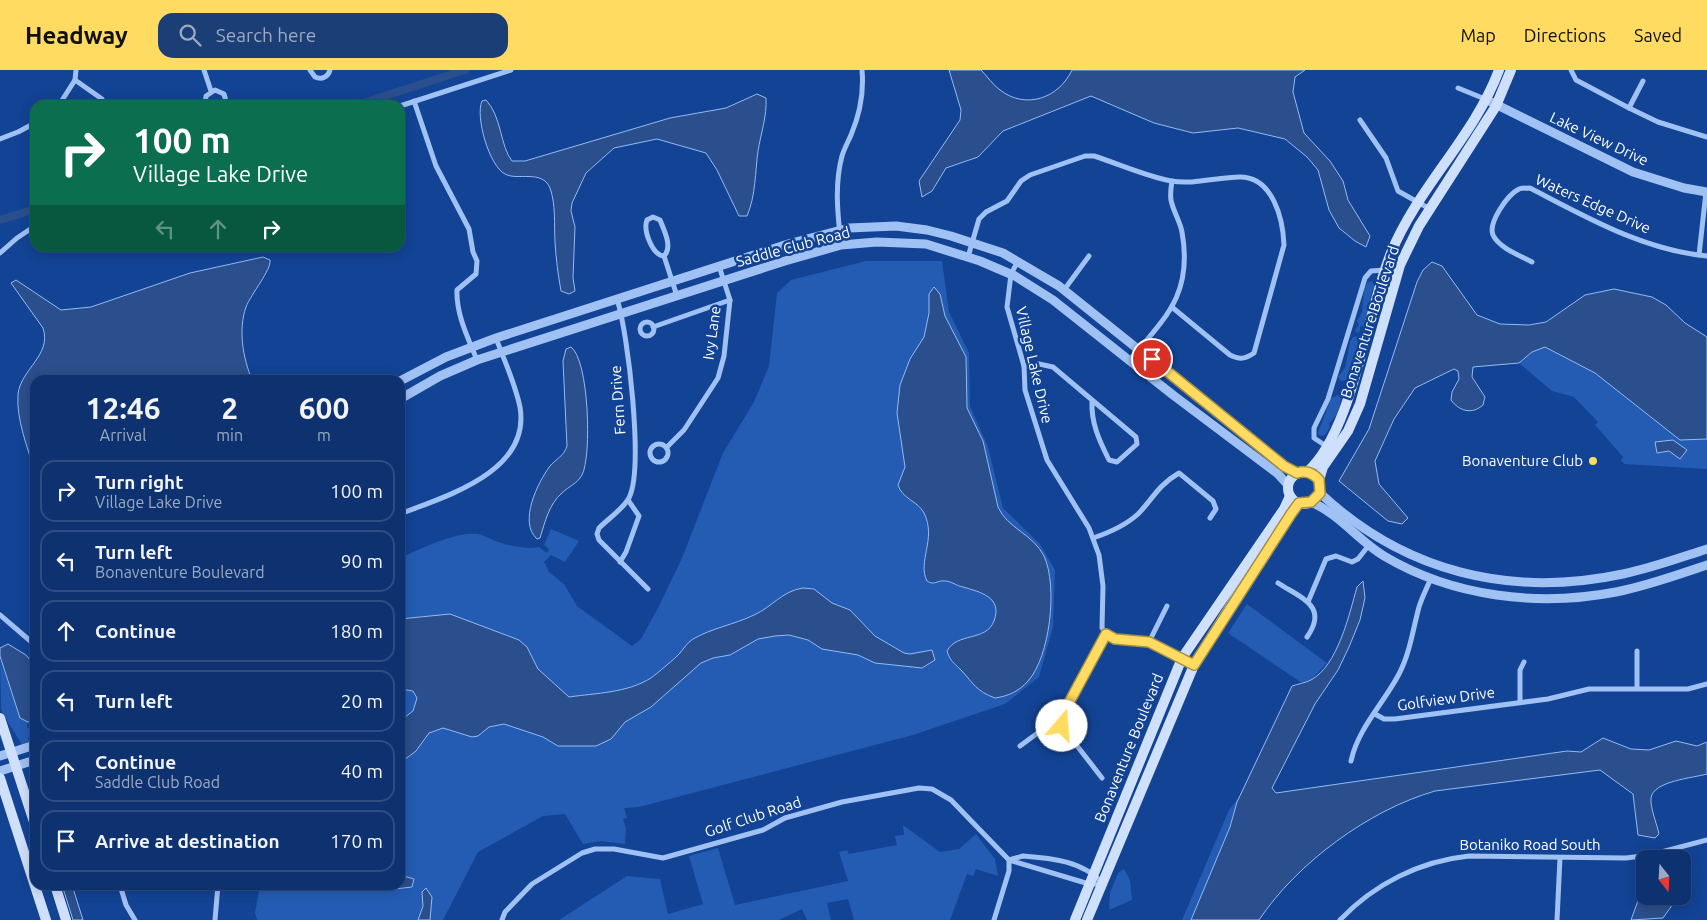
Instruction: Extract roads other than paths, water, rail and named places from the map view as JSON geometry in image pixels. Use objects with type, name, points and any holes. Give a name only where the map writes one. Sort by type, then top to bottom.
[{"type":"main road","name":"Bonaventure Boulevard","points":[[1302,472],[1326,446],[1348,400],[1385,270],[1404,225],[1485,99],[1499,70]]},
{"type":"main road","name":"Bonaventure Boulevard","points":[[1319,480],[1323,467],[1348,431],[1360,404],[1400,265],[1419,226],[1496,106],[1511,70]]},
{"type":"main road","points":[[1302,472],[1319,480],[1320,493],[1311,502],[1299,503],[1290,496],[1288,484],[1302,472]]},
{"type":"main road","name":"Bonaventure Boulevard","points":[[1075,920],[1182,658],[1284,509],[1290,496]]},
{"type":"main road","name":"Bonaventure Boulevard","points":[[1087,920],[1194,665],[1236,597],[1299,503]]},
{"type":"main road","points":[[0,718],[30,809]]},
{"type":"main road","points":[[0,778],[30,871]]},
{"type":"main road","points":[[36,890],[46,920]]},
{"type":"main road","points":[[56,890],[66,920]]},
{"type":"street","points":[[62,100],[74,80],[76,70]]},
{"type":"street","points":[[204,70],[211,91]]},
{"type":"street","points":[[310,70],[315,77],[321,79],[327,76],[330,70]]},
{"type":"street","points":[[405,104],[510,70]]},
{"type":"street","points":[[841,245],[836,209],[839,175],[842,155],[859,114],[862,96],[862,70]]},
{"type":"street","points":[[1571,72],[1580,83],[1658,122],[1707,137]]},
{"type":"street","points":[[74,80],[102,100]]},
{"type":"street","points":[[1629,108],[1643,81]]},
{"type":"street","points":[[1458,88],[1485,99]]},
{"type":"street","points":[[206,100],[206,96],[211,91],[218,91],[224,94],[226,100]]},
{"type":"street","name":"Lake View Drive","points":[[1485,99],[1632,172],[1706,192]]},
{"type":"street","points":[[414,101],[436,166],[463,216],[471,237],[472,252],[478,268],[476,274],[457,290],[457,299],[477,360]]},
{"type":"street","points":[[1360,120],[1386,158],[1397,189],[1430,209]]},
{"type":"street","points":[[0,139],[30,125]]},
{"type":"street","points":[[968,257],[979,219],[986,212],[1006,201],[1021,181],[1030,175],[1086,156],[1094,156],[1172,181],[1205,182],[1240,177],[1253,179],[1275,203],[1283,227],[1284,245],[1254,353],[1246,358],[1238,359],[1230,355],[1173,308]]},
{"type":"street","points":[[1129,361],[1173,308],[1181,285],[1186,250],[1182,229],[1170,199],[1172,181]]},
{"type":"street","name":"Waters Edge Drive","points":[[1532,262],[1501,244],[1491,227],[1494,219],[1514,192],[1520,188],[1530,188],[1586,218],[1629,236],[1707,256]]},
{"type":"street","points":[[1700,255],[1706,192]]},
{"type":"street","points":[[653,216],[660,220],[669,246],[668,252],[664,256],[658,255],[654,250],[646,227],[647,220],[653,216]]},
{"type":"street","name":"Saddle Club Road","points":[[405,378],[426,367],[496,338],[719,266],[839,230],[896,226],[927,230],[971,242],[1019,260],[1064,290],[1139,348],[1284,466],[1302,472]]},
{"type":"street","points":[[0,253],[30,229]]},
{"type":"street","name":"Saddle Club Road","points":[[405,396],[440,376],[477,360],[724,280],[841,245],[877,242],[926,244],[968,257],[1011,274],[1053,300],[1129,361],[1278,474],[1288,484]]},
{"type":"street","points":[[664,256],[677,296]]},
{"type":"street","points":[[1064,290],[1090,256]]},
{"type":"street","name":"Village Lake Drive","points":[[1019,260],[1011,274],[1007,307],[1024,366],[1025,390],[1041,447],[1051,469],[1093,538],[1102,571],[1103,599],[1101,622],[1106,634]]},
{"type":"street","name":"Ivy Lane","points":[[667,447],[684,430],[718,378],[724,356],[730,300],[719,266]]},
{"type":"street","points":[[1326,446],[1314,438],[1314,428],[1328,399],[1365,278],[1371,271],[1385,270]]},
{"type":"street","name":"Fern Drive","points":[[617,299],[622,314],[634,407],[634,472],[628,500]]},
{"type":"street","points":[[654,327],[730,300]]},
{"type":"street","points":[[405,512],[472,484],[493,471],[505,458],[515,442],[520,425],[520,408],[496,338]]},
{"type":"street","points":[[1024,366],[1039,364],[1053,367],[1092,400],[1138,440],[1137,444],[1117,462],[1109,460],[1098,439],[1093,422],[1092,400]]},
{"type":"street","points":[[1093,538],[1132,520],[1152,494],[1178,473],[1213,501],[1216,509],[1210,518]]},
{"type":"street","points":[[1320,493],[1370,532],[1405,552],[1433,564],[1479,578],[1550,584],[1630,573],[1707,549]]},
{"type":"street","points":[[620,562],[626,552],[639,516],[628,500],[599,528],[597,534],[599,540],[620,562],[648,589]]},
{"type":"street","points":[[1311,502],[1324,508],[1383,556],[1430,578],[1459,587],[1504,596],[1550,599],[1625,590],[1707,564]]},
{"type":"street","points":[[1308,602],[1326,559],[1334,555],[1348,562],[1354,562],[1369,545]]},
{"type":"street","points":[[1430,578],[1433,564]]},
{"type":"street","name":"Golfview Drive","points":[[1351,761],[1356,742],[1400,673],[1409,652],[1420,605],[1430,578]]},
{"type":"street","points":[[1278,583],[1308,602],[1315,611],[1316,621],[1307,637]]},
{"type":"street","points":[[1149,642],[1166,606]]},
{"type":"street","points":[[0,615],[30,641]]},
{"type":"street","points":[[1102,778],[1064,729],[1061,721],[1106,634],[1115,639],[1149,642],[1194,665]]},
{"type":"street","points":[[1637,651],[1637,688]]},
{"type":"street","points":[[1520,702],[1520,670],[1524,662]]},
{"type":"street","name":"Golfview Drive","points":[[1375,714],[1384,719],[1395,720],[1548,699],[1589,689],[1688,689],[1707,684]]},
{"type":"street","points":[[1020,746],[1064,714]]},
{"type":"street","points":[[0,756],[30,747]]},
{"type":"street","points":[[0,771],[30,762]]},
{"type":"street","name":"Golf Club Road","points":[[502,920],[505,912],[532,884],[582,853],[595,849],[614,849],[663,858],[763,830],[785,818],[842,802],[902,789],[932,789],[942,794],[953,802],[1009,860]]},
{"type":"street","name":"Botaniko Road South","points":[[1340,920],[1363,899],[1399,876],[1444,858],[1469,856],[1626,858],[1650,855],[1707,840]]},
{"type":"street","points":[[1009,860],[1023,856],[1042,857],[1074,864],[1094,873],[1103,884]]},
{"type":"street","points":[[1040,868],[1042,857]]},
{"type":"street","points":[[1557,920],[1560,858]]},
{"type":"street","points":[[1009,860],[1089,884],[1103,884]]},
{"type":"street","points":[[994,920],[1009,871],[1009,860]]},
{"type":"street","points":[[122,890],[126,905],[134,920]]},
{"type":"street","points":[[215,920],[218,890]]},
{"type":"waterway","points":[[372,100],[465,70]]},
{"type":"waterway","points":[[0,220],[30,211]]},
{"type":"place","name":"Bonaventure Club","points":[[1593,461]]}]
